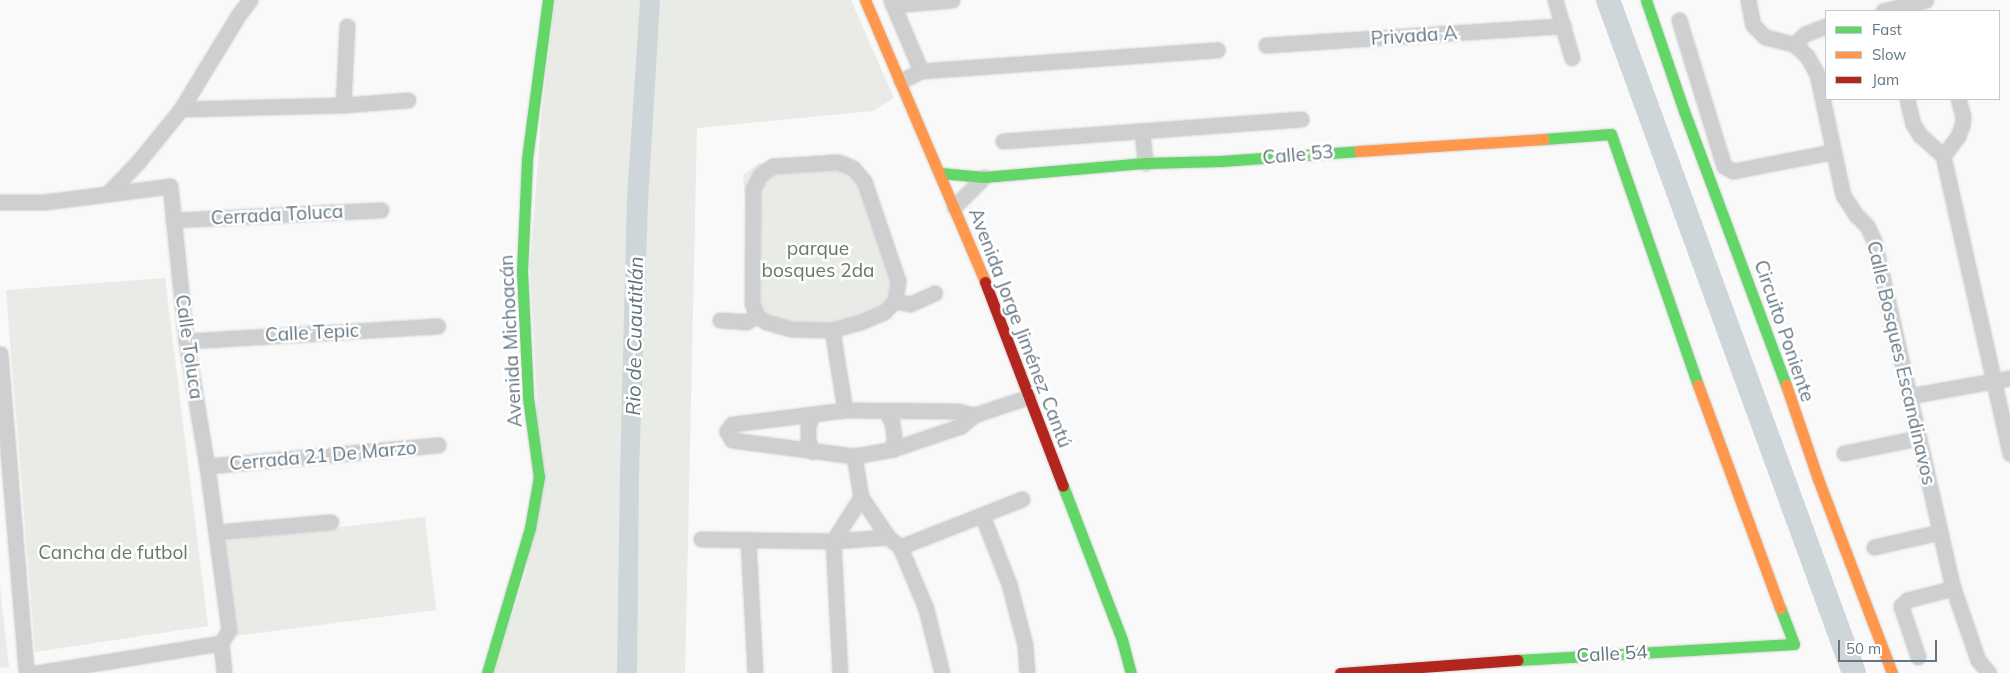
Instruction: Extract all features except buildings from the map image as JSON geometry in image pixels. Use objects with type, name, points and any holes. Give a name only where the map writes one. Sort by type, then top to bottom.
[{"type":"street","points":[[107,194],[138,162],[181,109],[239,14],[250,0]]},
{"type":"street","name":"Avenida Michoacán","points":[[487,673],[530,528],[539,477],[528,398],[522,271],[528,160],[548,0]]},
{"type":"street","name":"Avenida Jorge Jiménez Cantú","points":[[865,0],[954,207],[1122,640],[1131,673]]},
{"type":"street","points":[[921,71],[892,2],[952,0]]},
{"type":"street","points":[[1555,0],[1572,58]]},
{"type":"street","name":"Circuito Poniente","points":[[1646,0],[1684,111],[1766,327],[1818,479],[1892,673]]},
{"type":"street","points":[[1748,0],[1753,25],[1765,37],[1794,44],[1805,34],[1825,26]]},
{"type":"street","points":[[1887,10],[1926,0]]},
{"type":"street","points":[[1679,20],[1724,166],[1733,171],[1832,152]]},
{"type":"street","points":[[344,105],[347,26]]},
{"type":"street","name":"Privada A","points":[[1266,45],[1563,26]]},
{"type":"street","name":"Calle Bosques Escandinavos","points":[[1794,44],[1806,56],[1817,74],[1832,152],[1843,195],[1856,216],[1868,226],[1874,241],[1953,588],[1978,660],[1989,673]]},
{"type":"street","points":[[901,81],[921,71],[1217,50]]},
{"type":"street","points":[[181,109],[344,105],[408,100]]},
{"type":"street","points":[[1908,100],[1913,124],[1920,135],[1943,156],[2010,454]]},
{"type":"street","points":[[1943,156],[1958,136],[1962,125],[1963,116],[1958,100]]},
{"type":"street","points":[[1003,141],[1301,119]]},
{"type":"street","points":[[1142,132],[1144,163]]},
{"type":"street","name":"Calle 53","points":[[940,173],[984,177],[1144,163],[1221,161],[1611,134],[1720,448],[1794,644]]},
{"type":"street","points":[[838,162],[852,168],[864,181],[898,281],[895,300],[884,312],[860,322],[832,330],[791,329],[766,322],[757,316],[752,303],[753,189],[760,175],[773,166],[838,162]]},
{"type":"street","points":[[954,207],[984,177]]},
{"type":"street","name":"Calle Toluca","points":[[0,202],[44,202],[170,186],[172,220],[186,341],[207,466],[229,630],[221,643],[224,673]]},
{"type":"street","name":"Cerrada Toluca","points":[[172,220],[381,210]]},
{"type":"street","points":[[895,300],[910,304],[935,294]]},
{"type":"street","points":[[720,320],[746,322],[757,316]]},
{"type":"street","name":"Calle Tepic","points":[[186,341],[438,326]]},
{"type":"street","points":[[832,330],[845,410]]},
{"type":"street","points":[[0,354],[26,673]]},
{"type":"street","points":[[1910,396],[2010,378]]},
{"type":"street","points":[[974,415],[957,411],[845,410],[732,424],[727,431],[732,440],[854,456],[892,449],[961,426],[974,415],[1028,396]]},
{"type":"street","points":[[886,411],[892,423],[894,436],[892,449]]},
{"type":"street","points":[[812,414],[808,433],[812,452]]},
{"type":"street","points":[[1844,453],[1918,438]]},
{"type":"street","name":"Cerrada 21 De Marzo","points":[[207,466],[438,445]]},
{"type":"street","points":[[854,456],[861,497],[888,537],[900,547],[926,608],[942,673]]},
{"type":"street","points":[[840,673],[833,541],[861,497]]},
{"type":"street","points":[[900,547],[1022,499]]},
{"type":"street","points":[[982,515],[1010,584],[1025,644],[1027,673]]},
{"type":"street","points":[[216,532],[331,522]]},
{"type":"street","points":[[1874,548],[1940,532]]},
{"type":"street","points":[[701,539],[833,541],[888,537]]},
{"type":"street","points":[[748,540],[755,673]]},
{"type":"street","points":[[1918,657],[1901,606],[1907,600],[1953,588]]},
{"type":"street","points":[[36,673],[221,643]]},
{"type":"street","name":"Calle 54","points":[[1340,673],[1496,661],[1794,644]]},
{"type":"green space","points":[[555,0],[851,0],[894,98],[873,111],[697,128],[685,673],[494,673],[527,568],[537,399],[530,267],[541,119]]},
{"type":"green space","name":"parque bosques 2da","points":[[831,154],[848,156],[859,163],[892,266],[892,293],[879,313],[859,321],[800,329],[753,310],[743,175],[759,163],[796,161]]},
{"type":"green space","name":"Cancha de futbol","points":[[165,278],[208,626],[35,652],[6,290]]},
{"type":"green space","points":[[425,517],[436,610],[234,636],[224,541]]},
{"type":"green space","points":[[0,586],[9,667],[0,668]]},
{"type":"water","name":"Rio de Cuautitlán","points":[[640,0],[660,0],[648,202],[639,473],[637,673],[617,673],[627,198]]},
{"type":"waterway","points":[[1608,0],[1854,673]]},
{"type":"traffic: fast","points":[[487,673],[530,528],[539,477],[528,398],[522,271],[527,159],[548,0]]},
{"type":"traffic: fast","points":[[1646,0],[1684,111],[1786,385]]},
{"type":"traffic: fast","points":[[1544,139],[1611,134],[1698,385]]},
{"type":"traffic: fast","points":[[940,173],[984,177],[1145,163],[1221,161],[1359,151]]},
{"type":"traffic: fast","points":[[1063,486],[1122,640],[1131,673]]},
{"type":"traffic: fast","points":[[1518,660],[1794,644],[1780,608]]},
{"type":"traffic: slow","points":[[865,0],[985,282]]},
{"type":"traffic: slow","points":[[1359,151],[1544,139]]},
{"type":"traffic: slow","points":[[1698,385],[1780,608]]},
{"type":"traffic: slow","points":[[1786,385],[1818,479],[1892,673]]},
{"type":"traffic: jam","points":[[985,282],[1063,486]]},
{"type":"traffic: jam","points":[[1340,673],[1518,660]]}]
